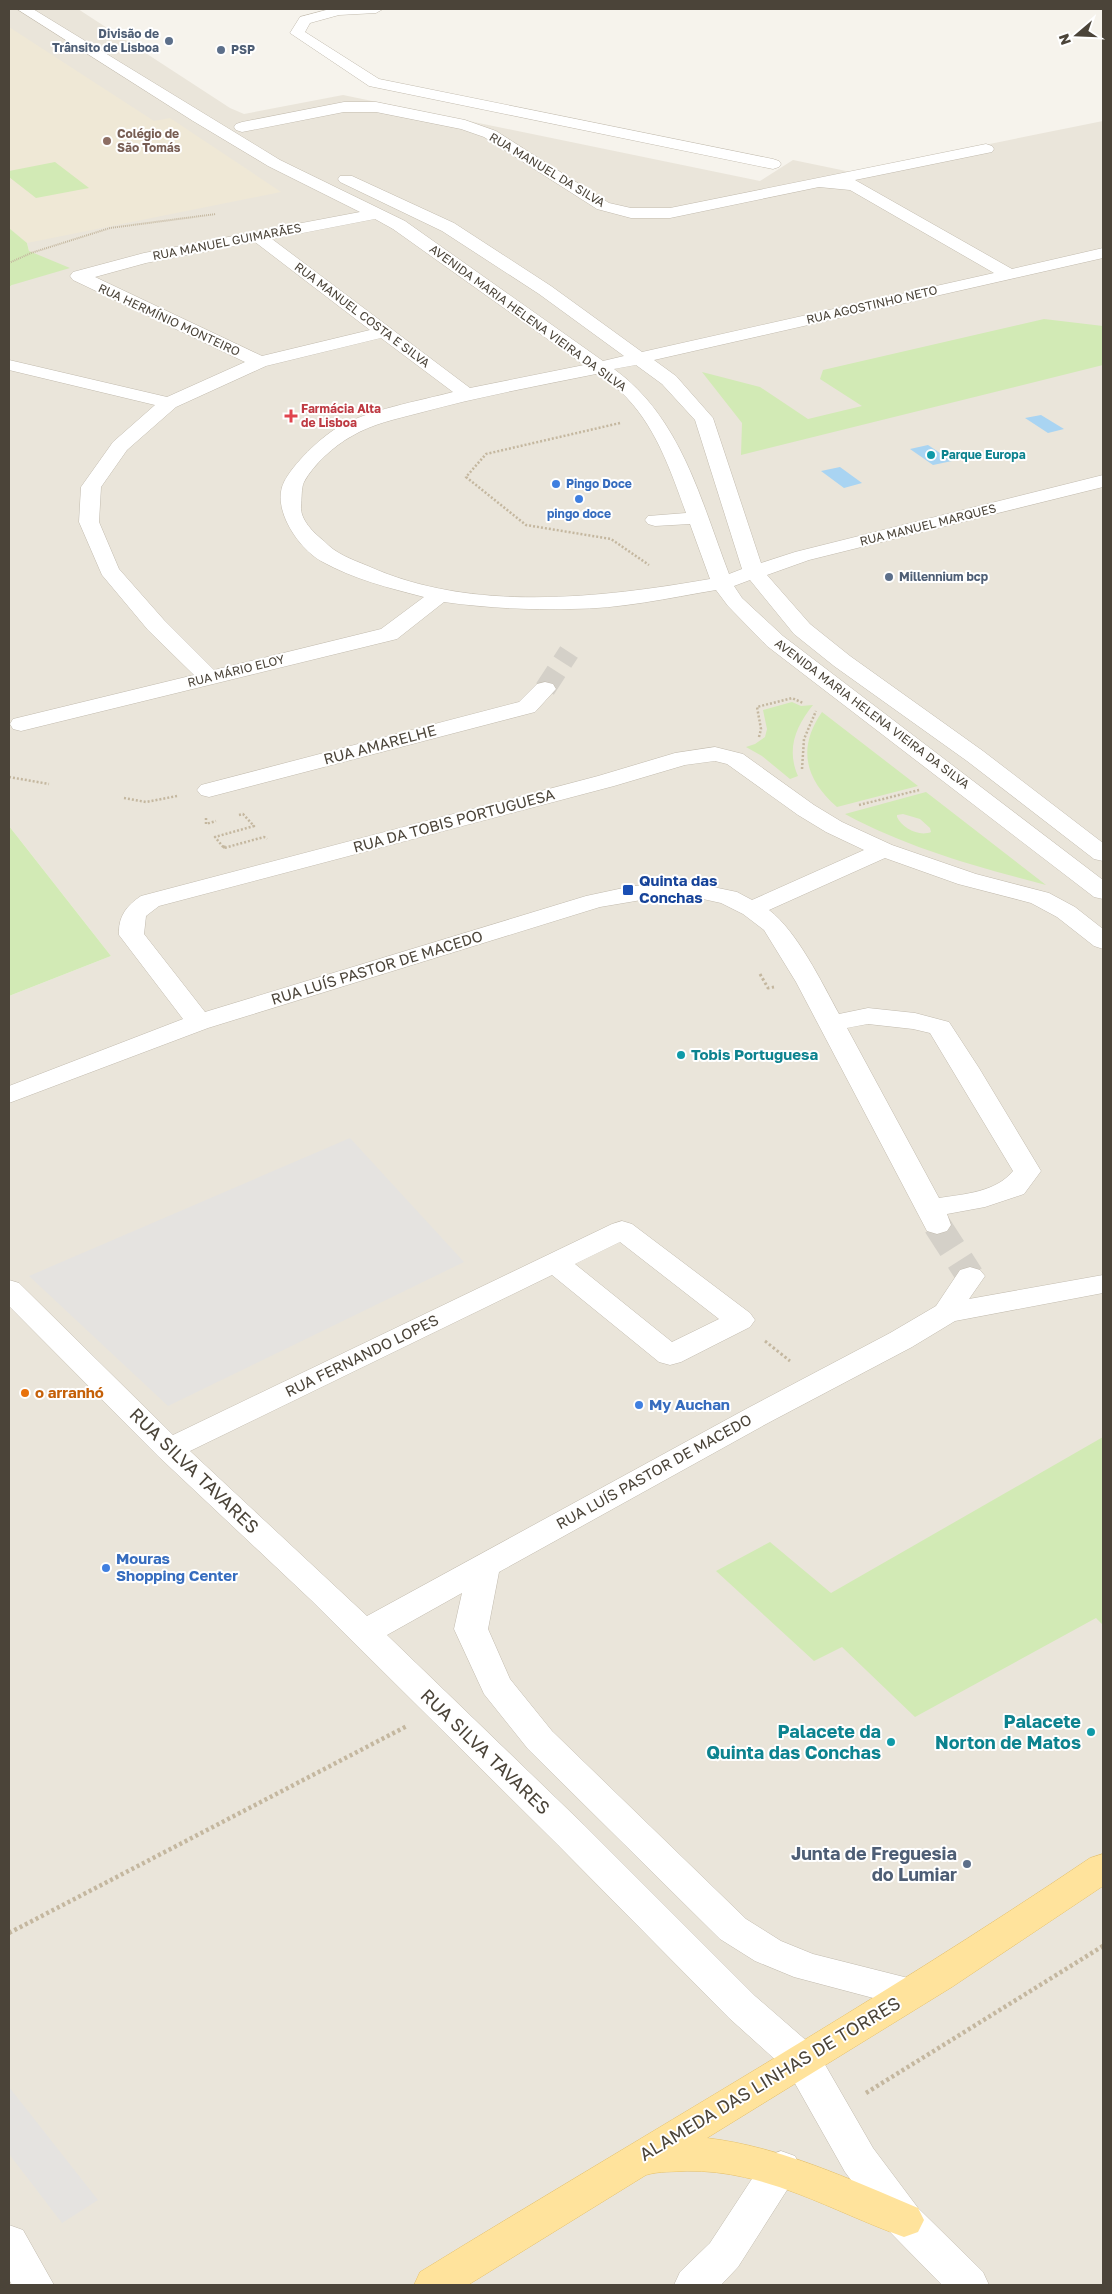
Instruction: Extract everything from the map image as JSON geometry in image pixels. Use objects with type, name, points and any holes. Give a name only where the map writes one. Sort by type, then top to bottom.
[{"type":"main road","name":"ALAMEDA DAS LINHAS DE TORRES","points":[[434,2285],[1022,1925],[1103,1868]]},
{"type":"main road","points":[[624,2168],[652,2157],[689,2154],[722,2155],[781,2168],[904,2220]]},
{"type":"street","name":"AVENIDA MARIA HELENA VIEIRA DA SILVA","points":[[24,9],[206,123],[274,163],[403,228],[627,387],[654,417],[676,459],[722,583],[735,602],[775,641],[1103,892]]},
{"type":"street","points":[[53,9],[242,127],[265,139]]},
{"type":"street","points":[[376,9],[338,11],[305,20],[297,33],[374,83],[773,164]]},
{"type":"street","name":"RUA MANUEL DA SILVA","points":[[242,127],[344,107],[376,107],[465,125],[490,134],[603,206],[631,213],[670,213],[819,182],[854,185],[1009,274]]},
{"type":"street","points":[[819,182],[986,149]]},
{"type":"street","name":"AVENIDA MARIA HELENA VIEIRA DA SILVA","points":[[333,174],[448,227],[545,290],[669,380],[704,418],[752,571],[808,635],[842,662],[975,756],[1103,854]]},
{"type":"street","name":"RUA MANUEL GUIMARÃES","points":[[79,276],[144,258],[377,214]]},
{"type":"street","name":"RUA MANUEL COSTA E SILVA","points":[[257,236],[382,332],[467,394]]},
{"type":"street","name":"RUA AGOSTINHO NETO","points":[[440,595],[381,580],[327,556],[302,532],[291,510],[294,483],[316,455],[344,432],[372,420],[467,394],[601,367],[1103,253]]},
{"type":"street","name":"RUA HERMÍNIO MONTEIRO","points":[[79,276],[260,362]]},
{"type":"street","points":[[208,678],[156,625],[110,571],[89,522],[91,487],[120,446],[169,403],[260,362],[382,332]]},
{"type":"street","points":[[9,366],[169,403]]},
{"type":"street","name":"RUA MANUEL MARQUES","points":[[440,595],[485,601],[573,603],[658,594],[722,583],[752,571],[802,556],[1103,481]]},
{"type":"street","points":[[655,520],[698,518]]},
{"type":"street","name":"RUA MÁRIO ELOY","points":[[21,724],[389,634],[440,595]]},
{"type":"street","name":"RUA AMARELHE","points":[[210,790],[527,707],[545,689]]},
{"type":"street","name":"RUA DA TOBIS PORTUGUESA","points":[[198,1022],[132,935],[130,921],[138,909],[150,902],[606,781],[683,758],[715,754],[735,759],[806,810],[884,850]]},
{"type":"street","points":[[752,909],[884,850],[967,879],[1040,898],[1066,912],[1103,941]]},
{"type":"street","name":"RUA LUÍS PASTOR DE MACEDO","points":[[9,1095],[198,1022],[595,901],[665,889],[694,890],[728,897],[752,909],[773,925],[810,982],[831,1024],[934,1217],[1014,1188],[1026,1171],[966,1068],[940,1028],[907,1020],[868,1016],[831,1024]]},
{"type":"street","name":"RUA FERNANDO LOPES","points":[[168,1449],[555,1264],[622,1230],[740,1320]]},
{"type":"street","points":[[555,1264],[670,1356],[740,1320]]},
{"type":"street","name":"RUA LUÍS PASTOR DE MACEDO","points":[[946,1313],[970,1276]]},
{"type":"street","name":"RUA LUÍS PASTOR DE MACEDO","points":[[363,1633],[756,1416],[819,1385],[946,1313],[1103,1284]]},
{"type":"street","name":"RUA SILVA TAVARES","points":[[16,1308],[323,1592],[742,2007],[802,2060],[859,2160],[904,2220],[969,2285]]},
{"type":"street","points":[[484,1565],[471,1629],[496,1685],[540,1740],[733,1929],[768,1952],[807,1967],[912,1993]]},
{"type":"street","points":[[694,2285],[724,2255],[781,2168]]},
{"type":"street","points":[[9,2242],[34,2285]]},
{"type":"path","points":[[9,263],[31,253]]},
{"type":"path","points":[[607,426],[486,454],[466,477],[526,525],[611,539],[657,570]]},
{"type":"path","points":[[757,707],[792,698]]},
{"type":"path","points":[[802,778],[802,744],[807,727],[816,712]]},
{"type":"path","points":[[9,777],[49,784]]},
{"type":"path","points":[[853,807],[927,788]]},
{"type":"path","points":[[124,798],[146,802],[210,790],[206,824],[224,819]]},
{"type":"path","points":[[234,816],[243,814],[254,826],[215,837],[224,848],[264,837],[269,843]]},
{"type":"path","points":[[740,1320],[819,1385]]},
{"type":"path","points":[[9,1933],[441,1708]]},
{"type":"shaded area","points":[[9,9],[78,9],[230,108],[244,114],[343,95],[760,181],[793,160],[851,172],[1103,121],[1103,2285],[9,2285],[9,996],[111,956],[9,826],[9,287],[12,285],[29,251],[27,243],[9,228]]},
{"type":"shaded area","name":"Colégio de São Tomás","points":[[9,27],[154,121],[170,118],[281,192],[27,243],[9,228]]},
{"type":"shaded area","points":[[350,1138],[464,1262],[168,1406],[29,1276]]},
{"type":"shaded area","points":[[9,2087],[98,2200],[62,2223],[9,2154]]},
{"type":"green space","points":[[55,162],[89,188],[36,198],[9,177],[9,171]]},
{"type":"green space","points":[[9,228],[27,243],[29,251],[70,268],[9,287]]},
{"type":"green space","points":[[1044,319],[1103,326],[1103,365],[741,455],[742,423],[702,372],[760,387],[808,419],[862,406],[820,379],[823,370]]},
{"type":"green space","points":[[792,702],[801,706],[813,705],[802,721],[795,738],[793,756],[798,776],[790,779],[762,756],[746,747],[755,744],[765,737],[767,729],[763,710]]},
{"type":"green space","points":[[822,712],[918,786],[837,807],[818,785],[808,762],[809,738]]},
{"type":"green space","points":[[926,792],[1046,885],[943,856],[893,837],[845,814]],"holes":[[[903,814],[920,819],[930,828],[931,832],[911,831],[899,821],[897,815]]]},
{"type":"green space","points":[[9,826],[111,956],[9,996]]},
{"type":"green space","points":[[1103,1437],[1103,1625],[1096,1618],[915,1717],[842,1647],[814,1661],[716,1571],[770,1542],[831,1593]]},
{"type":"water","points":[[1041,415],[1064,429],[1048,433],[1025,418]]},
{"type":"water","points":[[928,445],[952,461],[933,465],[910,449]]},
{"type":"water","points":[[840,467],[862,483],[844,488],[821,471]]},
{"type":"tunnel","points":[[545,689],[569,652]]},
{"type":"tunnel","points":[[937,1225],[970,1276]]},
{"type":"place","name":"Divisão de Trânsito de Lisboa","points":[[169,41]]},
{"type":"place","name":"PSP","points":[[221,50]]},
{"type":"place","name":"Colégio de São Tomás","points":[[107,141]]},
{"type":"place","name":"Farmácia Alta de Lisboa","points":[[291,416]]},
{"type":"place","name":"Parque Europa","points":[[931,455]]},
{"type":"place","name":"Pingo Doce","points":[[556,484]]},
{"type":"place","name":"pingo doce","points":[[579,499]]},
{"type":"place","name":"Millennium bcp","points":[[889,577]]},
{"type":"place","name":"Quinta das Conchas","points":[[628,890]]},
{"type":"place","name":"Tobis Portuguesa","points":[[681,1055]]},
{"type":"place","name":"o arranhó","points":[[25,1393]]},
{"type":"place","name":"My Auchan","points":[[639,1405]]},
{"type":"place","name":"Mouras Shopping Center","points":[[106,1568]]},
{"type":"place","name":"Palacete Norton de Matos","points":[[1091,1732]]},
{"type":"place","name":"Palacete da Quinta das Conchas","points":[[891,1742]]},
{"type":"place","name":"Junta de Freguesia do Lumiar","points":[[967,1864]]}]
